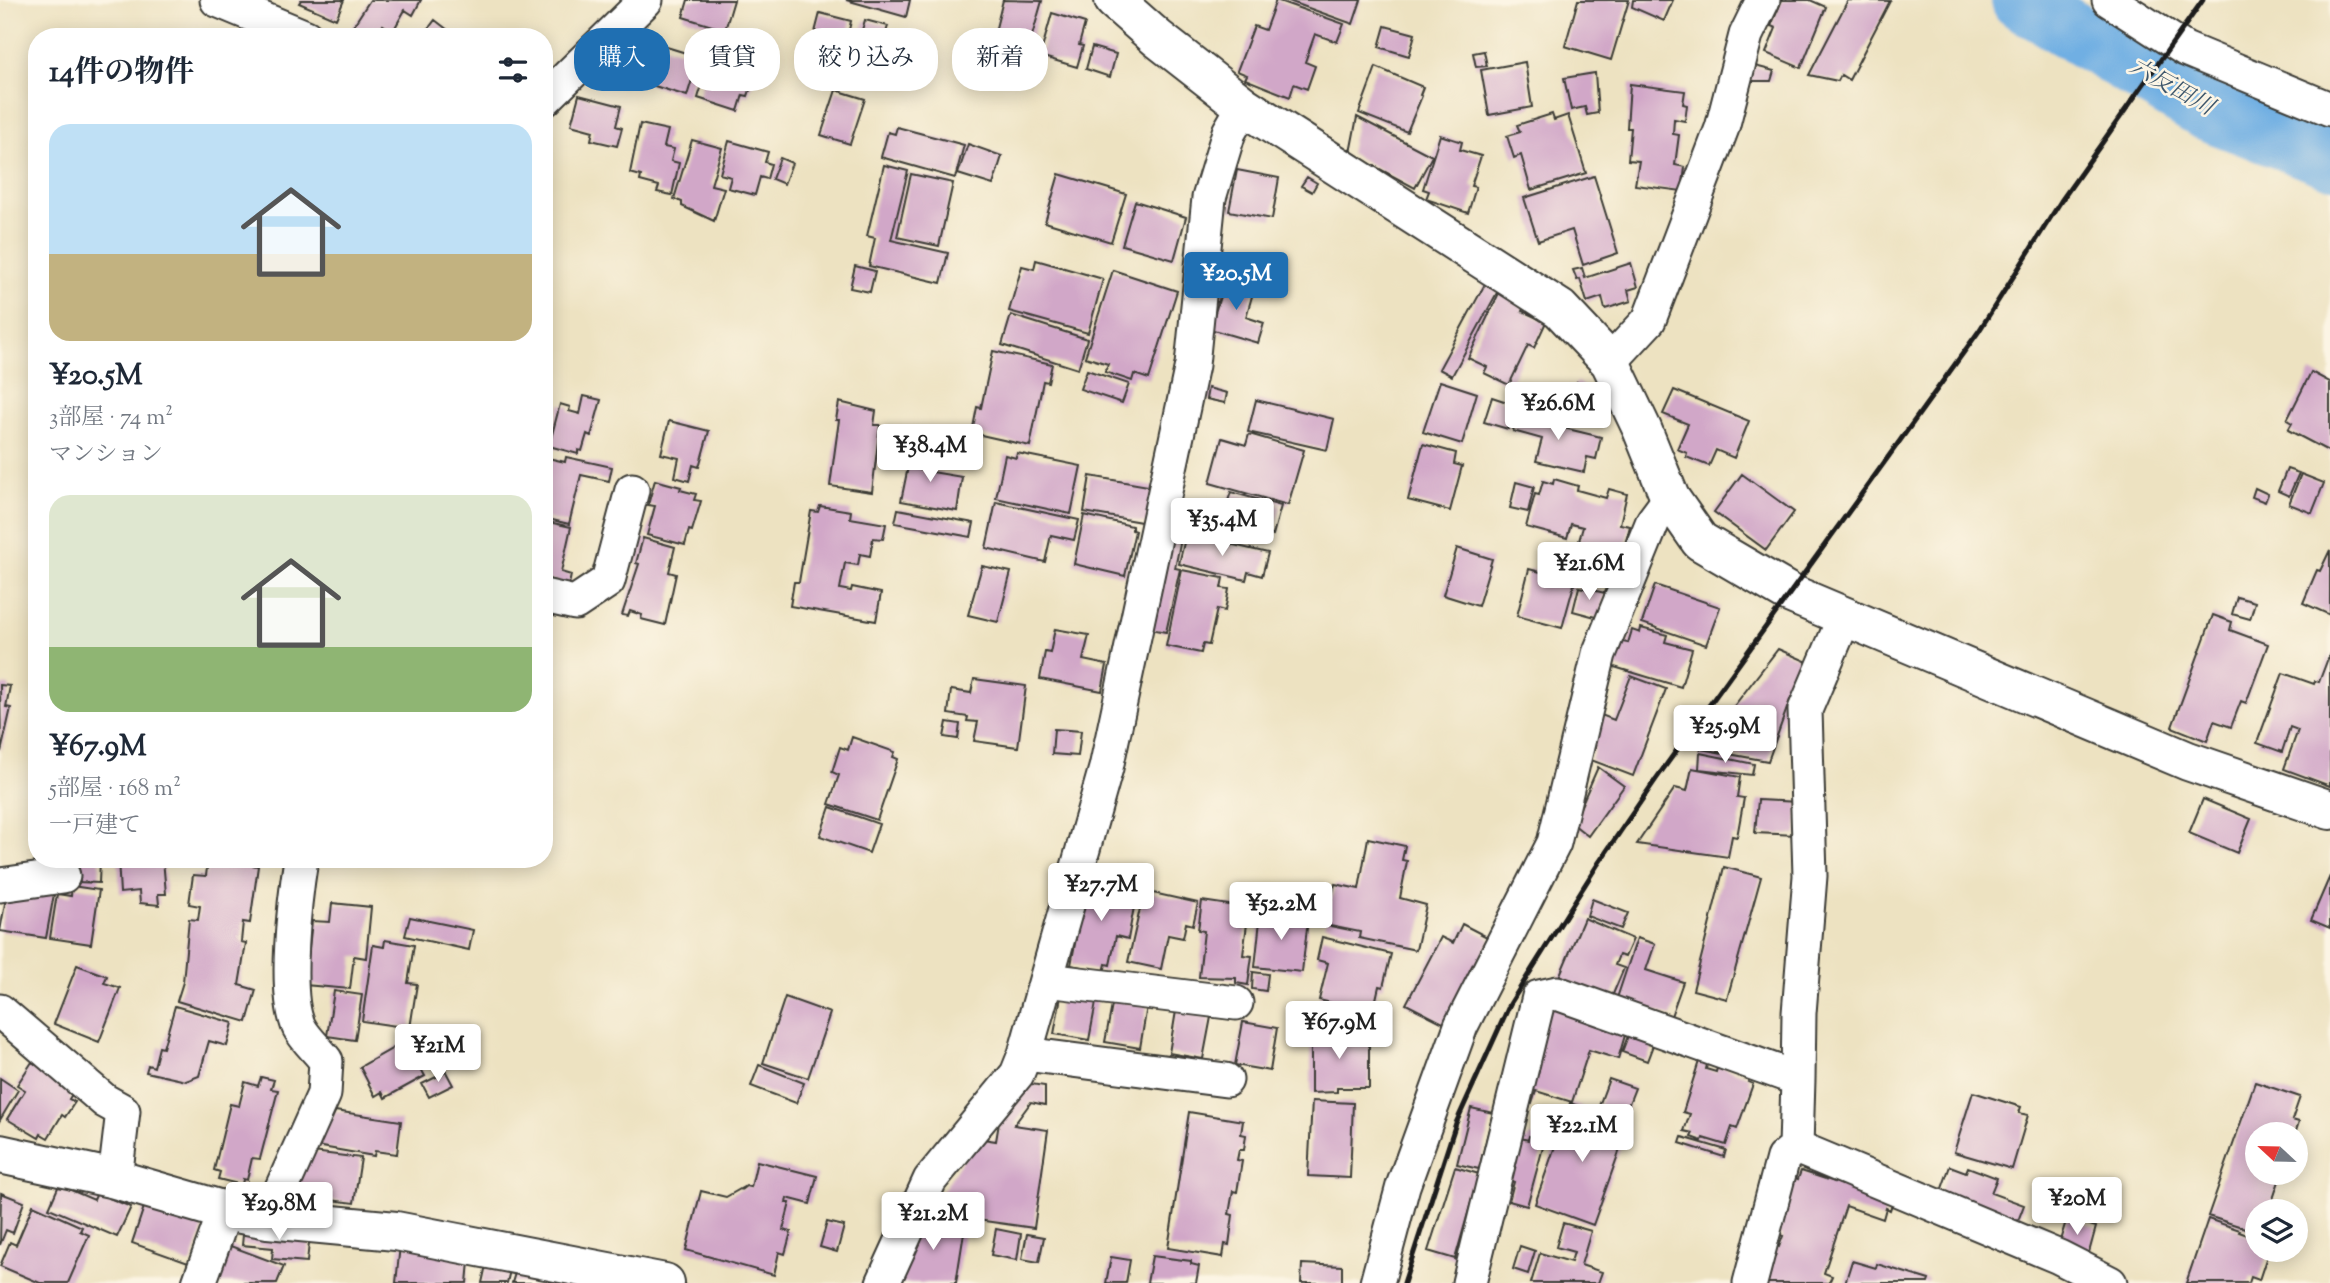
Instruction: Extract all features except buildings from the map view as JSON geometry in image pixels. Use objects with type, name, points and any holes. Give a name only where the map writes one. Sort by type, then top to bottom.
[{"type":"street","points":[[217,0],[264,10],[292,28]]},
{"type":"street","points":[[553,91],[646,0]]},
{"type":"street","points":[[1114,0],[1157,38],[1244,106],[1560,309],[1610,362],[1643,429],[1670,498],[1700,541],[1789,593],[1844,617],[2188,761],[2330,810]]},
{"type":"street","points":[[1610,362],[1649,320],[1722,128],[1746,35],[1763,0]]},
{"type":"street","points":[[2109,0],[2185,49],[2330,109]]},
{"type":"street","points":[[883,1283],[930,1180],[1017,1074],[1025,1054],[1106,768],[1192,365],[1209,198],[1229,132],[1244,106]]},
{"type":"street","points":[[553,598],[575,603],[608,581],[632,490]]},
{"type":"street","points":[[1377,1283],[1403,1186],[1461,1026],[1553,843],[1599,654],[1653,521],[1670,498]]},
{"type":"street","points":[[1750,1283],[1783,1158],[1796,1147],[1799,1013],[1810,876],[1805,710],[1844,617]]},
{"type":"street","points":[[268,1219],[324,1094],[327,1060],[299,1027],[291,986],[300,868]]},
{"type":"street","points":[[0,885],[63,876]]},
{"type":"street","points":[[1047,980],[1236,1003]]},
{"type":"street","points":[[1469,1283],[1539,997],[1557,993],[1798,1079]]},
{"type":"street","points":[[0,1011],[105,1101],[123,1111],[115,1179]]},
{"type":"street","points":[[1025,1054],[1226,1080]]},
{"type":"street","points":[[1796,1147],[2059,1257],[2110,1283]]},
{"type":"street","points":[[0,1154],[115,1179],[225,1211],[268,1219],[397,1231],[665,1283]]},
{"type":"street","points":[[199,1283],[225,1211]]},
{"type":"waterway","name":"六反田川","points":[[2021,0],[2205,110],[2330,158]]},
{"type":"railway","points":[[1404,1283],[1456,1123],[1510,1004],[1598,864],[1656,779],[1979,331],[2061,201],[2203,0]]}]
